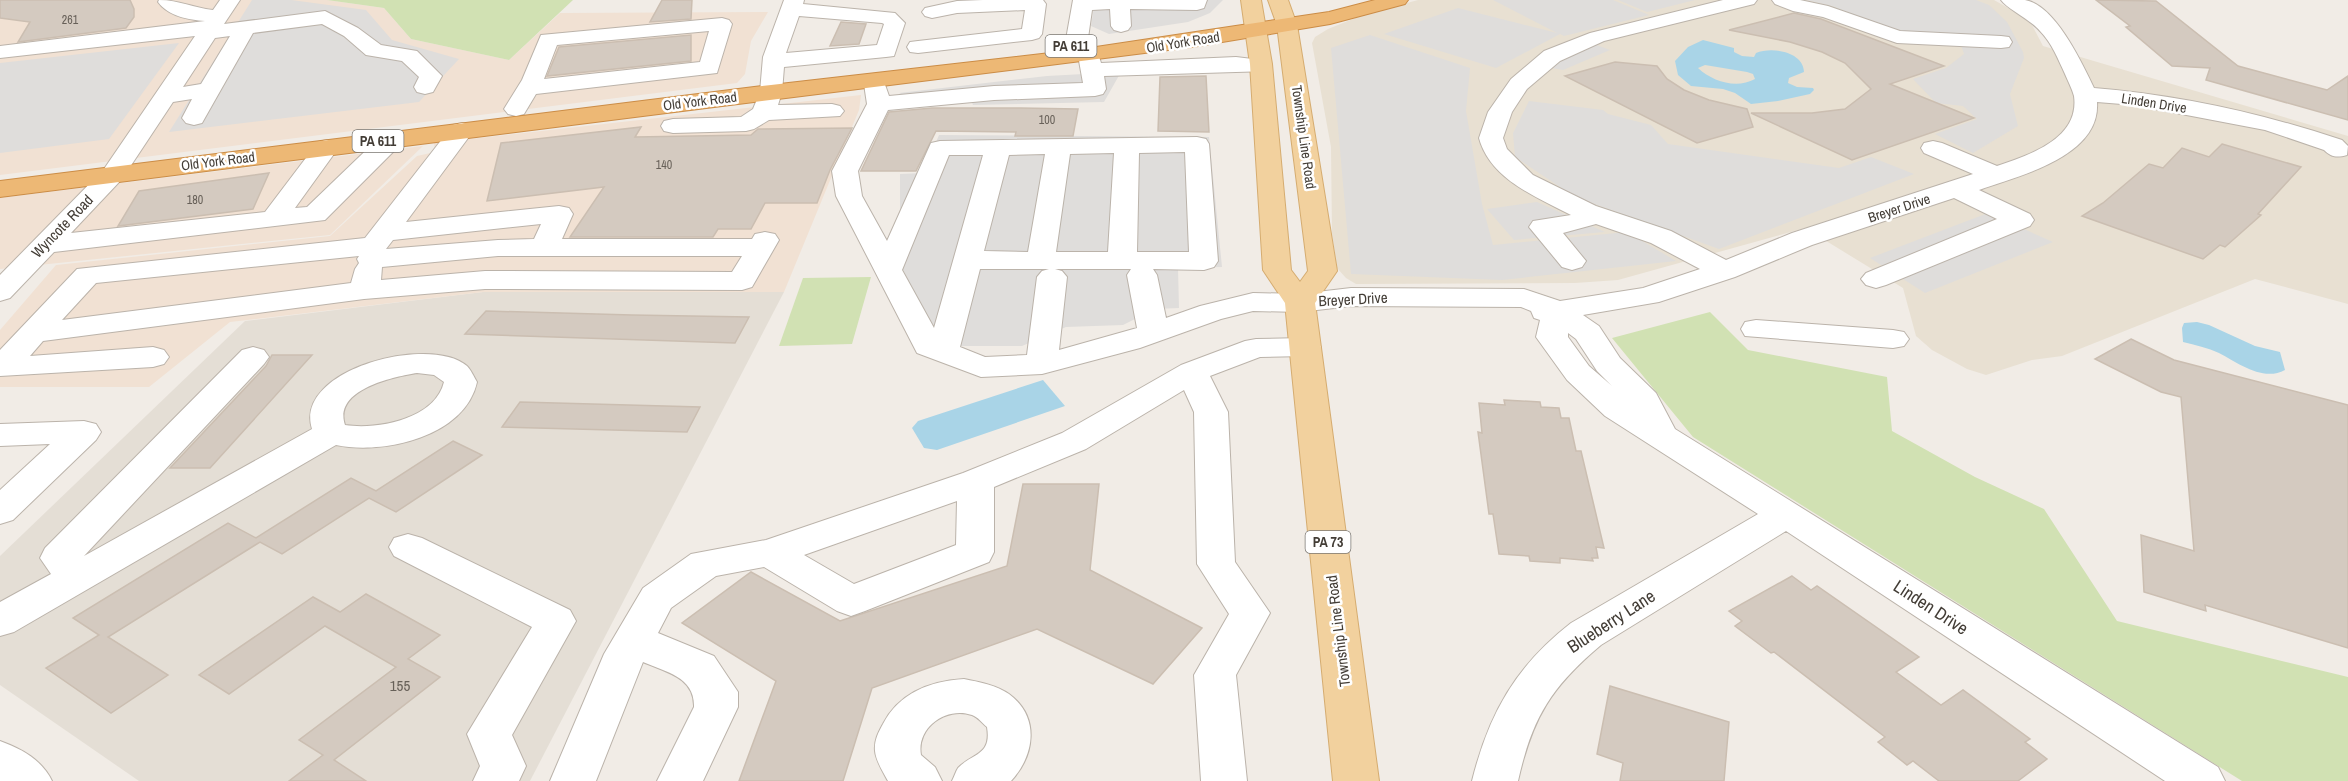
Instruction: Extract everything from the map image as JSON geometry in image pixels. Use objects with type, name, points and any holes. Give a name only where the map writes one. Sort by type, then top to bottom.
[{"type":"highway","name":"Old York Road","points":[[0,174],[327,147],[392,139],[516,110],[770,86],[877,92],[1086,57],[1253,16],[1283,13],[1343,0]]},
{"type":"highway","name":"Old York Road","points":[[1283,13],[1330,18],[1398,0]]},
{"type":"highway","name":"Old York Road","points":[[0,189],[118,166],[770,86],[919,55],[1086,57]]},
{"type":"main road","name":"Township Line Road","points":[[1283,13],[1323,271],[1300,303]]},
{"type":"main road","name":"Township Line Road","points":[[1253,16],[1261,66],[1277,270],[1300,303],[1356,781]]},
{"type":"street","points":[[877,92],[994,93],[1095,89],[1086,57],[1083,2],[1120,1],[1169,13],[1197,4],[1197,0]]},
{"type":"street","points":[[1725,271],[1661,237],[1586,212],[1524,180],[1495,152],[1491,138],[1500,112],[1519,84],[1552,56],[1597,37],[1747,0]]},
{"type":"street","points":[[1782,0],[1800,7],[1828,12],[1897,37],[2001,42]]},
{"type":"street","points":[[2011,0],[2046,22],[2062,44],[2085,94]]},
{"type":"street","points":[[1120,1],[1121,26]]},
{"type":"street","points":[[168,2],[179,11],[218,19],[245,28],[325,17],[374,50],[409,56],[432,76],[425,87]]},
{"type":"street","points":[[253,3],[308,19]]},
{"type":"street","points":[[1036,4],[1032,34],[919,55],[935,6],[1036,4]]},
{"type":"street","points":[[674,126],[746,124],[770,86],[793,5],[888,17],[895,23],[886,51],[770,86]]},
{"type":"street","points":[[0,52],[218,19]]},
{"type":"street","name":"Wyncote Road","points":[[0,292],[118,166],[218,19]]},
{"type":"street","points":[[516,110],[528,88],[548,39],[722,24],[709,68],[528,88]]},
{"type":"street","points":[[194,118],[245,28]]},
{"type":"street","points":[[1086,57],[1128,67],[1236,64],[1261,66]]},
{"type":"street","points":[[770,86],[832,111]]},
{"type":"street","points":[[166,96],[209,90]]},
{"type":"street","name":"Breyer Drive","points":[[877,92],[845,171],[849,196],[928,346],[981,367],[1042,364],[1153,332],[1211,312],[1253,303],[1300,303],[1356,319],[1525,315],[1648,296],[1725,271],[1802,239],[2038,160],[2068,141],[2083,121],[2087,103],[2085,94]]},
{"type":"street","name":"Linden Drive","points":[[2085,94],[2134,98],[2223,116],[2232,124],[2285,140],[2343,152]]},
{"type":"street","points":[[364,291],[376,246],[466,123]]},
{"type":"street","points":[[44,245],[315,214],[392,139]]},
{"type":"street","points":[[888,270],[940,148],[1197,144],[1204,261],[1132,268],[1046,269],[968,260]]},
{"type":"street","points":[[1127,145],[1132,268],[1153,332]]},
{"type":"street","points":[[1042,364],[1046,269],[1059,146]]},
{"type":"street","points":[[275,217],[327,147]]},
{"type":"street","points":[[943,351],[999,148]]},
{"type":"street","points":[[1932,148],[1996,175]]},
{"type":"street","points":[[1876,279],[2020,220],[1956,189]]},
{"type":"street","points":[[1572,261],[1543,227],[1572,223],[1598,215]]},
{"type":"street","points":[[33,333],[364,291],[485,280],[742,281],[763,243],[544,248],[376,246],[87,275],[33,333],[2,367],[153,357]]},
{"type":"street","name":"Linden Drive","points":[[1557,310],[1552,337],[1578,374],[1617,409],[1786,514],[2202,781]]},
{"type":"street","points":[[1756,329],[1893,339]]},
{"type":"street","points":[[573,781],[633,640],[657,598],[705,564],[770,553],[976,481],[1074,441],[1192,372],[1256,348],[1305,347]]},
{"type":"street","points":[[77,576],[59,558],[253,357]]},
{"type":"street","points":[[1192,372],[1211,412],[1216,564],[1250,613],[1215,675],[1224,781]]},
{"type":"street","points":[[0,435],[84,432],[0,511]]},
{"type":"street","points":[[0,621],[331,434]]},
{"type":"street","points":[[770,553],[851,600],[975,552],[976,481]]},
{"type":"street","name":"Blueberry Lane","points":[[1495,781],[1514,725],[1531,688],[1561,653],[1586,634],[1786,514]]},
{"type":"street","points":[[408,547],[556,621],[489,734],[503,766],[496,781]]},
{"type":"street","points":[[633,640],[699,668],[716,692],[716,707],[680,781]]},
{"type":"street","points":[[919,781],[903,767],[897,753],[898,738],[905,723],[916,711],[932,702],[949,697],[966,696],[983,699],[997,708],[1006,719],[1011,733],[1008,748],[1000,763],[987,776],[975,781]]},
{"type":"street","points":[[0,760],[29,781]]},
{"type":"shaded area","points":[[0,0],[327,0],[384,8],[411,39],[509,60],[560,13],[768,12],[751,41],[745,74],[737,83],[0,175]]},
{"type":"shaded area","points":[[252,0],[291,0],[366,10],[392,40],[459,59],[419,102],[169,132]]},
{"type":"shaded area","points":[[1095,0],[1223,0],[1210,13],[1188,22],[1109,34],[1091,26]]},
{"type":"shaded area","points":[[1418,0],[1994,0],[2019,14],[2032,25],[2043,46],[2348,136],[2348,304],[2255,279],[2062,356],[2032,360],[1986,375],[1967,369],[1932,350],[1916,336],[1903,288],[1805,228],[1618,280],[1575,283],[1356,284],[1346,278],[1337,268],[1332,234],[1331,147],[1312,43],[1315,37],[1328,29],[1363,15]]},
{"type":"shaded area","points":[[1493,0],[1613,0],[1649,15],[1564,36],[1560,34],[1496,68],[1384,34],[1458,8],[1557,33]]},
{"type":"shaded area","points":[[1618,0],[1695,0],[1647,12]]},
{"type":"shaded area","points":[[1806,0],[1976,0],[1989,5],[2007,22],[2023,52],[2024,58],[2010,94],[2018,126],[1973,153],[1935,134],[1977,119],[1963,106],[1936,103],[1913,79],[1946,68],[1964,54],[1960,42],[1912,42],[1884,27],[1832,6]]},
{"type":"shaded area","points":[[1370,35],[1470,68],[1466,111],[1482,204],[1493,245],[1627,232],[1676,261],[1502,280],[1351,274],[1331,48]]},
{"type":"shaded area","points":[[179,43],[109,139],[0,153],[0,63]]},
{"type":"shaded area","points":[[1594,44],[1610,50],[1563,70],[1546,67]]},
{"type":"shaded area","points":[[1121,72],[1104,102],[973,105],[971,100],[922,103],[899,93],[1047,76]]},
{"type":"shaded area","points":[[861,95],[859,110],[784,292],[483,292],[230,322],[149,387],[0,387],[0,330],[56,265],[330,236],[417,156],[435,152],[434,143]]},
{"type":"shaded area","points":[[1529,101],[1603,110],[1608,114],[1651,125],[1668,144],[1839,168],[1871,157],[1914,174],[1719,249],[1575,197],[1515,157],[1513,133]]},
{"type":"shaded area","points":[[939,135],[1209,137],[1222,267],[1178,268],[1179,308],[1155,309],[1123,325],[1066,327],[1022,346],[960,346],[928,325],[900,263],[900,174],[923,173]]},
{"type":"shaded area","points":[[423,146],[330,235],[0,269],[0,198]]},
{"type":"shaded area","points":[[1537,202],[1605,232],[1514,240],[1487,209]]},
{"type":"shaded area","points":[[1988,213],[2053,242],[1925,293],[1870,258]]},
{"type":"shaded area","points":[[483,292],[784,292],[530,781],[139,781],[0,685],[0,556],[245,321]]},
{"type":"green space","points":[[327,0],[573,0],[509,60],[411,39],[384,8]]},
{"type":"green space","points":[[871,277],[852,344],[779,346],[803,278]]},
{"type":"green space","points":[[1710,312],[1748,350],[1887,377],[1892,431],[1975,477],[2044,509],[2117,621],[2348,677],[2348,781],[2242,781],[1693,437],[1612,338]]},
{"type":"water","points":[[1703,40],[1734,48],[1734,52],[1742,56],[1754,57],[1756,53],[1770,50],[1786,52],[1799,60],[1804,72],[1789,78],[1788,83],[1814,90],[1810,94],[1751,104],[1735,93],[1723,89],[1691,86],[1678,75],[1675,61],[1688,47]],"holes":[[[1705,65],[1753,74],[1755,79],[1733,84],[1711,77],[1698,68]]]},
{"type":"water","points":[[2197,322],[2209,325],[2255,346],[2280,352],[2285,370],[2277,373],[2259,373],[2215,351],[2183,342],[2184,323]]},
{"type":"water","points":[[1043,380],[1065,406],[937,450],[924,448],[912,428],[918,421]]},
{"type":"building","points":[[0,0],[130,0],[134,9],[134,17],[126,28],[18,42],[30,22],[0,18]]},
{"type":"building","points":[[662,0],[692,0],[691,19],[650,22]]},
{"type":"building","points":[[2096,0],[2156,1],[2238,66],[2327,90],[2348,76],[2348,120],[2206,80],[2210,68],[2172,66],[2126,27],[2130,26]]},
{"type":"building","points":[[1794,13],[1821,19],[1944,66],[1890,84],[1974,118],[1852,160],[1751,113],[1812,113],[1845,109],[1871,89],[1845,63],[1822,52],[1790,42],[1729,30]]},
{"type":"building","points":[[841,22],[866,24],[859,44],[830,46]]},
{"type":"building","points":[[691,35],[691,61],[547,76],[559,47]]},
{"type":"building","points":[[1615,62],[1657,66],[1667,79],[1684,90],[1709,100],[1747,109],[1753,127],[1697,143],[1565,76]]},
{"type":"building","points":[[1206,76],[1209,132],[1158,131],[1160,77]]},
{"type":"building","points":[[932,108],[1078,109],[1073,136],[1015,136],[1016,132],[936,131],[916,171],[861,171],[889,112]]},
{"type":"building","points":[[641,127],[635,137],[751,135],[758,129],[852,128],[830,170],[817,203],[765,203],[751,229],[718,229],[713,237],[570,237],[604,187],[487,201],[501,143]]},
{"type":"building","points":[[2222,144],[2301,167],[2258,214],[2261,215],[2225,247],[2220,245],[2203,259],[2082,216],[2103,203],[2149,164],[2163,168],[2182,148],[2209,157]]},
{"type":"building","points":[[269,173],[253,209],[118,226],[139,191]]},
{"type":"building","points":[[486,311],[749,317],[735,343],[465,334]]},
{"type":"building","points":[[2131,339],[2174,360],[2348,405],[2348,648],[2205,605],[2206,611],[2144,592],[2141,535],[2194,551],[2181,397],[2161,392],[2095,359]]},
{"type":"building","points":[[272,355],[312,355],[210,468],[170,468],[266,366]]},
{"type":"building","points":[[1504,400],[1540,402],[1541,407],[1559,408],[1561,418],[1569,418],[1576,451],[1581,451],[1604,548],[1596,547],[1598,558],[1592,558],[1593,561],[1560,558],[1560,563],[1530,561],[1529,556],[1499,554],[1493,514],[1489,514],[1478,432],[1482,433],[1479,403],[1505,405]]},
{"type":"building","points":[[520,402],[700,407],[687,432],[502,427]]},
{"type":"building","points":[[453,441],[482,455],[396,512],[369,498],[282,554],[260,542],[108,637],[168,675],[111,713],[46,668],[99,635],[73,618],[228,523],[256,538],[351,478],[376,491]]},
{"type":"building","points":[[1023,484],[1099,484],[1090,570],[1202,628],[1153,684],[1037,629],[872,688],[843,781],[739,781],[776,681],[682,623],[751,572],[840,621],[1007,566]]},
{"type":"building","points":[[1792,576],[1811,590],[1817,586],[1919,657],[1896,672],[1941,705],[1963,690],[2030,739],[2025,742],[2047,759],[2018,781],[1939,781],[1913,761],[1907,765],[1878,742],[1885,737],[1774,652],[1771,653],[1735,626],[1742,621],[1729,611]]},
{"type":"building","points":[[366,594],[440,635],[408,659],[440,677],[334,760],[366,781],[289,781],[323,755],[299,740],[396,667],[325,626],[229,694],[199,675],[313,597],[340,612]]},
{"type":"building","points":[[1610,686],[1729,722],[1724,781],[1620,781],[1623,763],[1597,754]]}]
